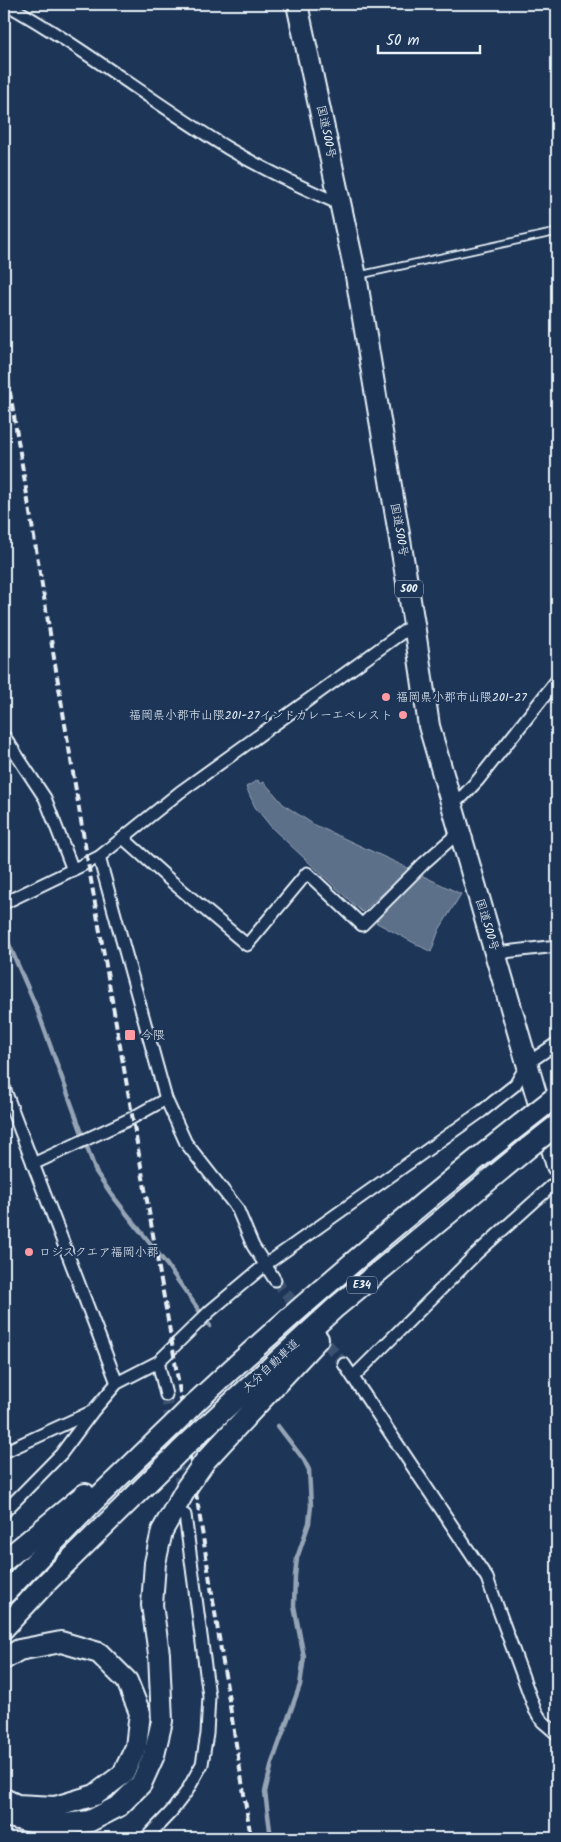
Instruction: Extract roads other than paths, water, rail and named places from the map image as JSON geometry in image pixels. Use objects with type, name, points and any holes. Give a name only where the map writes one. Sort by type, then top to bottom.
[{"type":"highway","name":"国道500号","points":[[297,4],[356,276],[414,624],[429,726],[557,1166]]},
{"type":"highway","name":"大分自動車道","points":[[4,1594],[74,1522],[171,1409],[194,1396],[460,1172],[556,1096]]},
{"type":"highway","name":"大分自動車道","points":[[4,1628],[98,1530],[201,1431],[336,1307],[557,1125]]},
{"type":"highway","points":[[4,1816],[48,1826],[90,1821],[119,1806],[141,1784],[154,1755],[162,1721],[159,1654],[152,1605],[154,1563],[162,1531],[187,1487],[205,1461],[330,1326],[481,1186]]},
{"type":"highway","points":[[4,1561],[77,1501],[171,1409]]},
{"type":"highway","points":[[4,1659],[19,1650],[61,1642],[99,1653],[127,1681],[140,1713],[136,1747],[123,1774],[95,1795],[55,1807],[17,1805],[4,1800]]},
{"type":"street","points":[[6,4],[40,23],[229,148],[286,180],[342,205]]},
{"type":"street","points":[[4,903],[99,856],[180,792],[414,624]]},
{"type":"street","points":[[450,801],[463,796],[478,780],[557,680]]},
{"type":"street","points":[[4,736],[45,798],[73,870]]},
{"type":"street","points":[[123,838],[247,945],[308,873],[362,925],[424,863],[459,832]]},
{"type":"street","points":[[99,856],[166,1099],[186,1143],[237,1208],[253,1246],[275,1280]]},
{"type":"street","points":[[496,953],[557,946]]},
{"type":"street","points":[[4,1512],[61,1454],[93,1411],[117,1383],[158,1362],[210,1311],[265,1265],[515,1085],[528,1063],[557,1043]]},
{"type":"street","points":[[4,1088],[117,1383]]},
{"type":"street","points":[[33,1164],[132,1118],[166,1099]]},
{"type":"street","points":[[353,1377],[476,1254],[557,1181]]},
{"type":"street","points":[[158,1362],[171,1409]]},
{"type":"street","points":[[344,1364],[486,1578],[535,1710],[542,1721],[557,1734]]},
{"type":"street","points":[[4,1452],[93,1411]]},
{"type":"street","points":[[146,1838],[171,1812],[187,1791],[202,1764],[207,1734],[209,1696],[185,1515]]},
{"type":"lane","points":[[356,276],[552,233]]},
{"type":"water","points":[[258,780],[260,784],[264,782],[284,805],[313,824],[410,869],[362,912],[272,828],[255,807],[246,787]]},
{"type":"water","points":[[421,875],[461,894],[439,930],[431,952],[377,923],[375,920]]},
{"type":"waterway","points":[[4,933],[37,1009],[96,1172],[167,1265],[210,1326]]},
{"type":"waterway","points":[[271,1838],[265,1792],[272,1763],[300,1685],[304,1657],[294,1606],[295,1576],[297,1558],[309,1523],[311,1506],[309,1470],[304,1460],[278,1426]]},
{"type":"tunnel","points":[[275,1280],[344,1364]]},
{"type":"tunnel","points":[[166,1395],[182,1493]]},
{"type":"railway","points":[[4,356],[88,863],[173,1349],[251,1838]]},
{"type":"place","name":"福岡県小郡市山隈201-27","points":[[386,697]]},
{"type":"place","name":"福岡県小郡市山隈201-27インドカレーエベレスト","points":[[403,715]]},
{"type":"place","name":"今隈","points":[[130,1035]]},
{"type":"place","name":"ロジスクエア福岡小郡","points":[[29,1252]]}]
